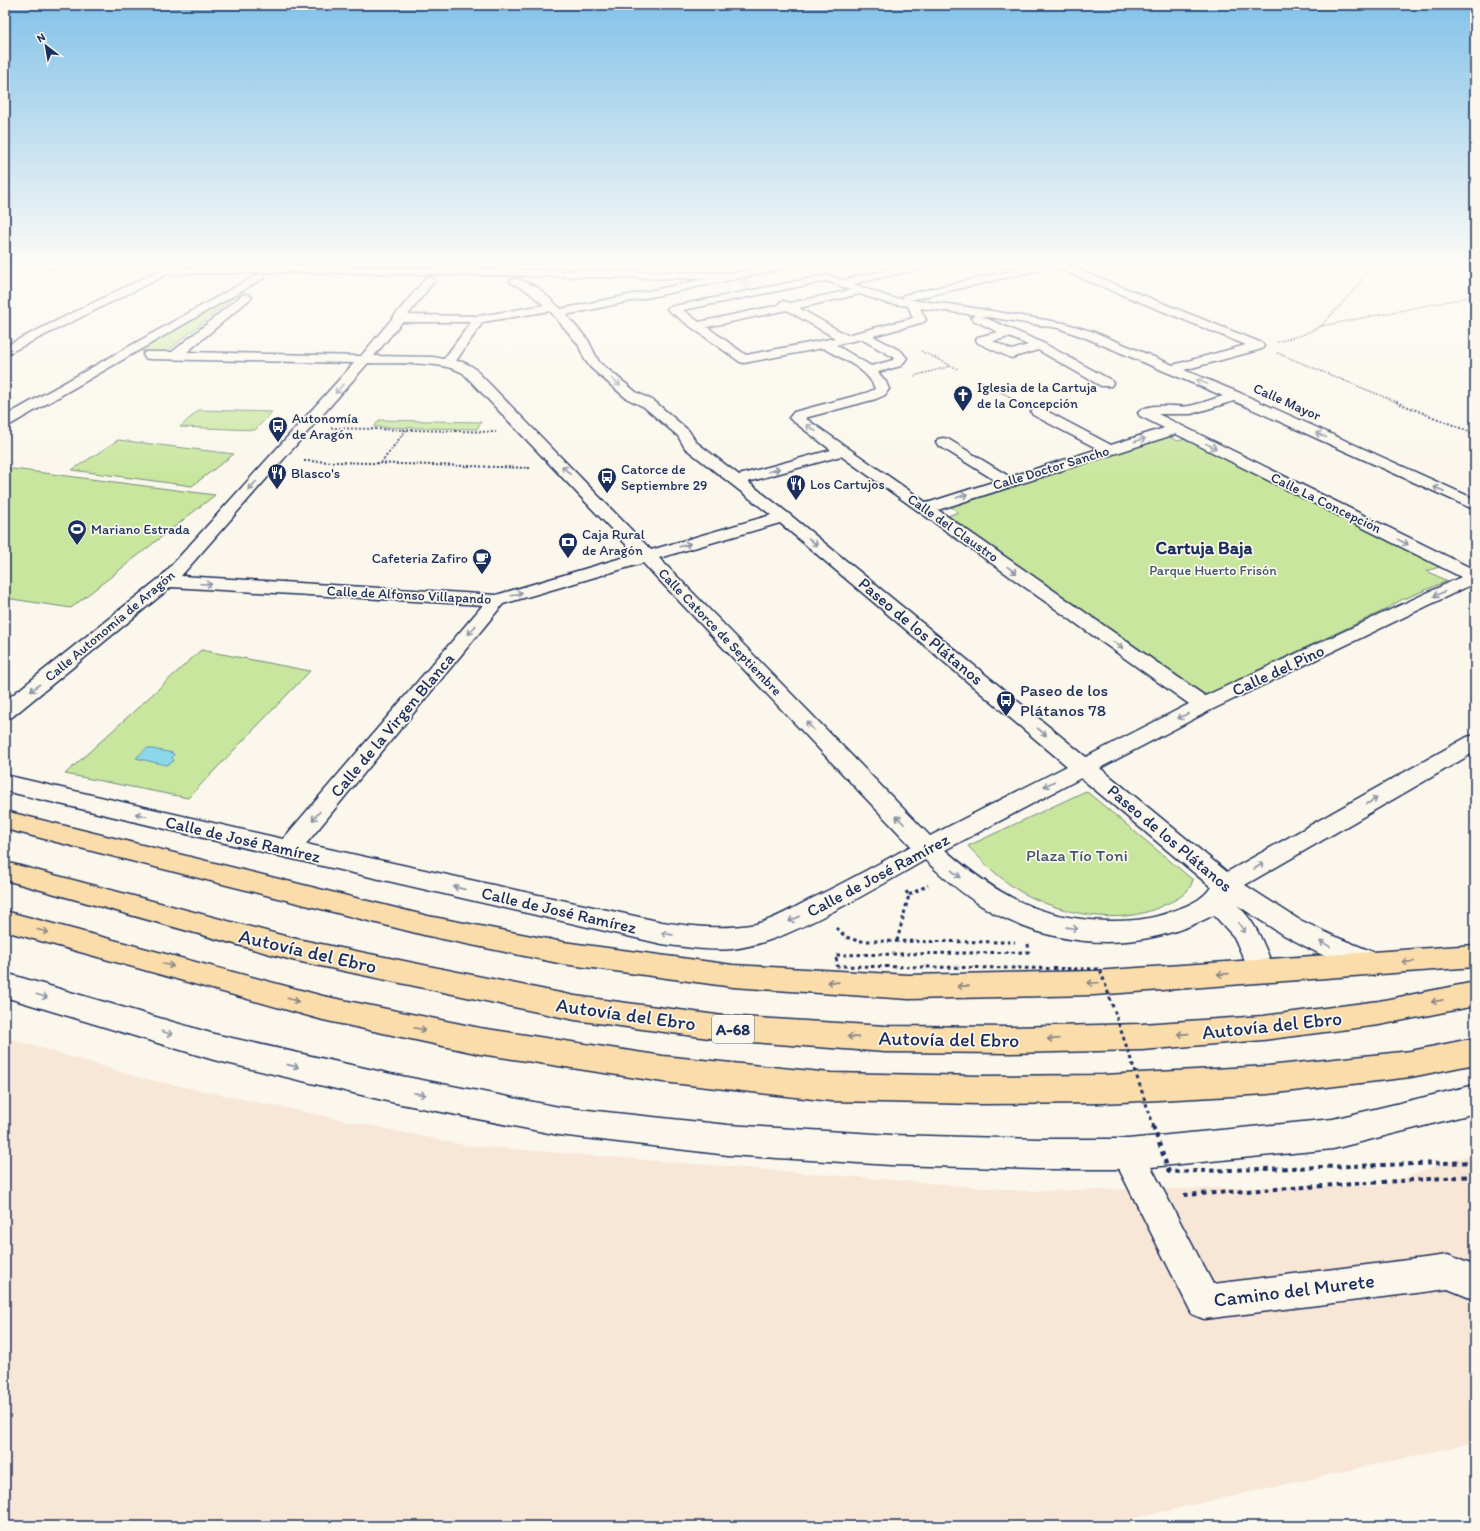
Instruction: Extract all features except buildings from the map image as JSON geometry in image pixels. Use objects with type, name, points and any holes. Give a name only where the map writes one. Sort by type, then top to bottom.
[{"type":"highway","points":[[5,820],[428,926],[563,953],[733,976],[909,987],[1094,983],[1475,956]]},
{"type":"highway","name":"Autovía del Ebro","points":[[5,871],[292,949],[575,1008],[724,1028],[885,1039],[1011,1040],[1142,1037],[1263,1028],[1379,1013],[1475,994]]},
{"type":"highway","points":[[5,921],[323,1008],[480,1041],[663,1068],[831,1087],[980,1090],[1104,1089],[1253,1081],[1411,1064],[1475,1051]]},
{"type":"street","points":[[5,351],[34,336]]},
{"type":"street","points":[[5,422],[158,336]]},
{"type":"street","points":[[176,355],[197,336]]},
{"type":"street","name":"Calle Autonomía de Aragón","points":[[5,712],[167,581],[365,360],[384,336]]},
{"type":"street","points":[[448,363],[467,336]]},
{"type":"street","name":"Paseo de los Plátanos","points":[[579,336],[587,349],[591,361],[595,365],[631,395],[649,404],[684,434],[690,445],[783,517],[1084,766],[1220,893],[1327,945],[1374,964]]},
{"type":"street","points":[[712,336],[744,359],[857,336]]},
{"type":"street","points":[[841,336],[846,339]]},
{"type":"street","points":[[825,344],[868,370],[897,363],[901,358],[897,354],[866,336]]},
{"type":"street","points":[[996,336],[982,340],[1011,354],[1039,346]]},
{"type":"street","points":[[1018,336],[1039,346],[1106,383]]},
{"type":"street","name":"Calle Mayor","points":[[1089,336],[1173,369],[1235,396],[1475,505]]},
{"type":"street","points":[[1234,336],[1258,346]]},
{"type":"street","points":[[1173,369],[1258,346]]},
{"type":"street","name":"Calle Catorce de Septiembre","points":[[149,355],[448,363],[468,370],[927,848]]},
{"type":"street","name":"Calle del Claustro","points":[[868,370],[874,374],[880,382],[882,389],[880,392],[871,396],[799,415],[796,418],[1204,705]]},
{"type":"street","name":"Calle La Concepción","points":[[1235,396],[1191,410],[1153,410],[1145,413],[1475,577]]},
{"type":"street","points":[[1038,412],[1110,450]]},
{"type":"street","name":"Calle Doctor Sancho","points":[[925,509],[1176,429]]},
{"type":"street","points":[[943,442],[1007,482]]},
{"type":"street","points":[[736,481],[843,451]]},
{"type":"street","name":"Calle de Alfonso Villapando","points":[[167,581],[497,600],[783,517]]},
{"type":"street","name":"Calle del Pino","points":[[1084,766],[1204,705],[1475,577]]},
{"type":"street","name":"Calle de la Virgen Blanca","points":[[288,849],[497,600]]},
{"type":"street","points":[[927,848],[969,885],[990,899],[1011,910],[1061,926],[1086,930],[1118,931],[1151,928],[1176,921],[1220,893],[1475,742]]},
{"type":"street","name":"Calle de José Ramírez","points":[[5,783],[662,934],[697,938],[732,938],[757,934],[781,926],[1084,766]]},
{"type":"street","points":[[1220,893],[1235,919],[1244,930],[1262,971]]},
{"type":"street","points":[[5,985],[214,1047],[390,1088],[559,1120],[728,1140],[891,1150],[1038,1154],[1128,1154],[1333,1134],[1475,1099]]},
{"type":"street","name":"Camino del Murete","points":[[1128,1154],[1204,1302],[1448,1272],[1475,1282]]},
{"type":"path","points":[[1258,346],[1293,336]]},
{"type":"path","points":[[1258,346],[1475,434]]},
{"type":"path","points":[[979,380],[1038,412]]},
{"type":"path","points":[[304,428],[529,433]]},
{"type":"path","points":[[381,463],[406,430]]},
{"type":"path","points":[[275,460],[564,469]]},
{"type":"path","points":[[886,871],[909,896],[897,941]]},
{"type":"path","points":[[817,908],[838,931],[846,937],[858,941],[1020,942]]},
{"type":"path","points":[[1027,942],[1029,952],[836,956],[837,966],[1100,969],[1168,1172],[1475,1162]]},
{"type":"path","points":[[1190,1195],[1475,1176]]},
{"type":"shaded area","points":[[5,1037],[141,1078],[464,1145],[1027,1191],[1379,1186],[1475,1153],[1475,1442],[1099,1526],[5,1526]]},
{"type":"green space","points":[[163,336],[185,336],[166,352],[138,351]]},
{"type":"green space","points":[[199,410],[272,412],[255,430],[180,427]]},
{"type":"green space","points":[[379,420],[481,422],[477,429],[374,427]]},
{"type":"green space","name":"Parque Huerto Frisón","points":[[1168,436],[1178,441],[1188,438],[1442,566],[1427,571],[1447,581],[1399,601],[1385,610],[1239,679],[1207,696],[948,516],[958,512],[949,505]]},
{"type":"green space","points":[[118,440],[234,454],[192,486],[72,470]]},
{"type":"green space","name":"Mariano Estrada","points":[[5,468],[215,495],[71,608],[5,598]]},
{"type":"green space","points":[[201,650],[310,671],[188,798],[65,774]]},
{"type":"green space","name":"Plaza Tío Toni","points":[[1086,791],[1193,880],[1185,893],[1162,906],[1127,916],[1109,917],[1072,912],[1037,900],[1021,892],[993,871],[968,846]]},
{"type":"water","points":[[147,748],[173,753],[174,755],[172,757],[174,761],[166,765],[136,758]]},
{"type":"place","name":"Iglesia de la Cartuja de la Concepción","points":[[963,412]]},
{"type":"place","name":"Autonomía de Aragón","points":[[278,443]]},
{"type":"place","name":"Blasco's","points":[[277,490]]},
{"type":"place","name":"Catorce de Septiembre 29","points":[[607,494]]},
{"type":"place","name":"Los Cartujos","points":[[796,501]]},
{"type":"place","name":"Mariano Estrada","points":[[77,546]]},
{"type":"place","name":"Caja Rural de Aragón","points":[[568,559]]},
{"type":"place","name":"Cafeteria Zafiro","points":[[482,575]]},
{"type":"place","name":"Paseo de los Plátanos 78","points":[[1006,717]]},
{"type":"district","name":"Cartuja Baja","points":[[1204,548]]}]
